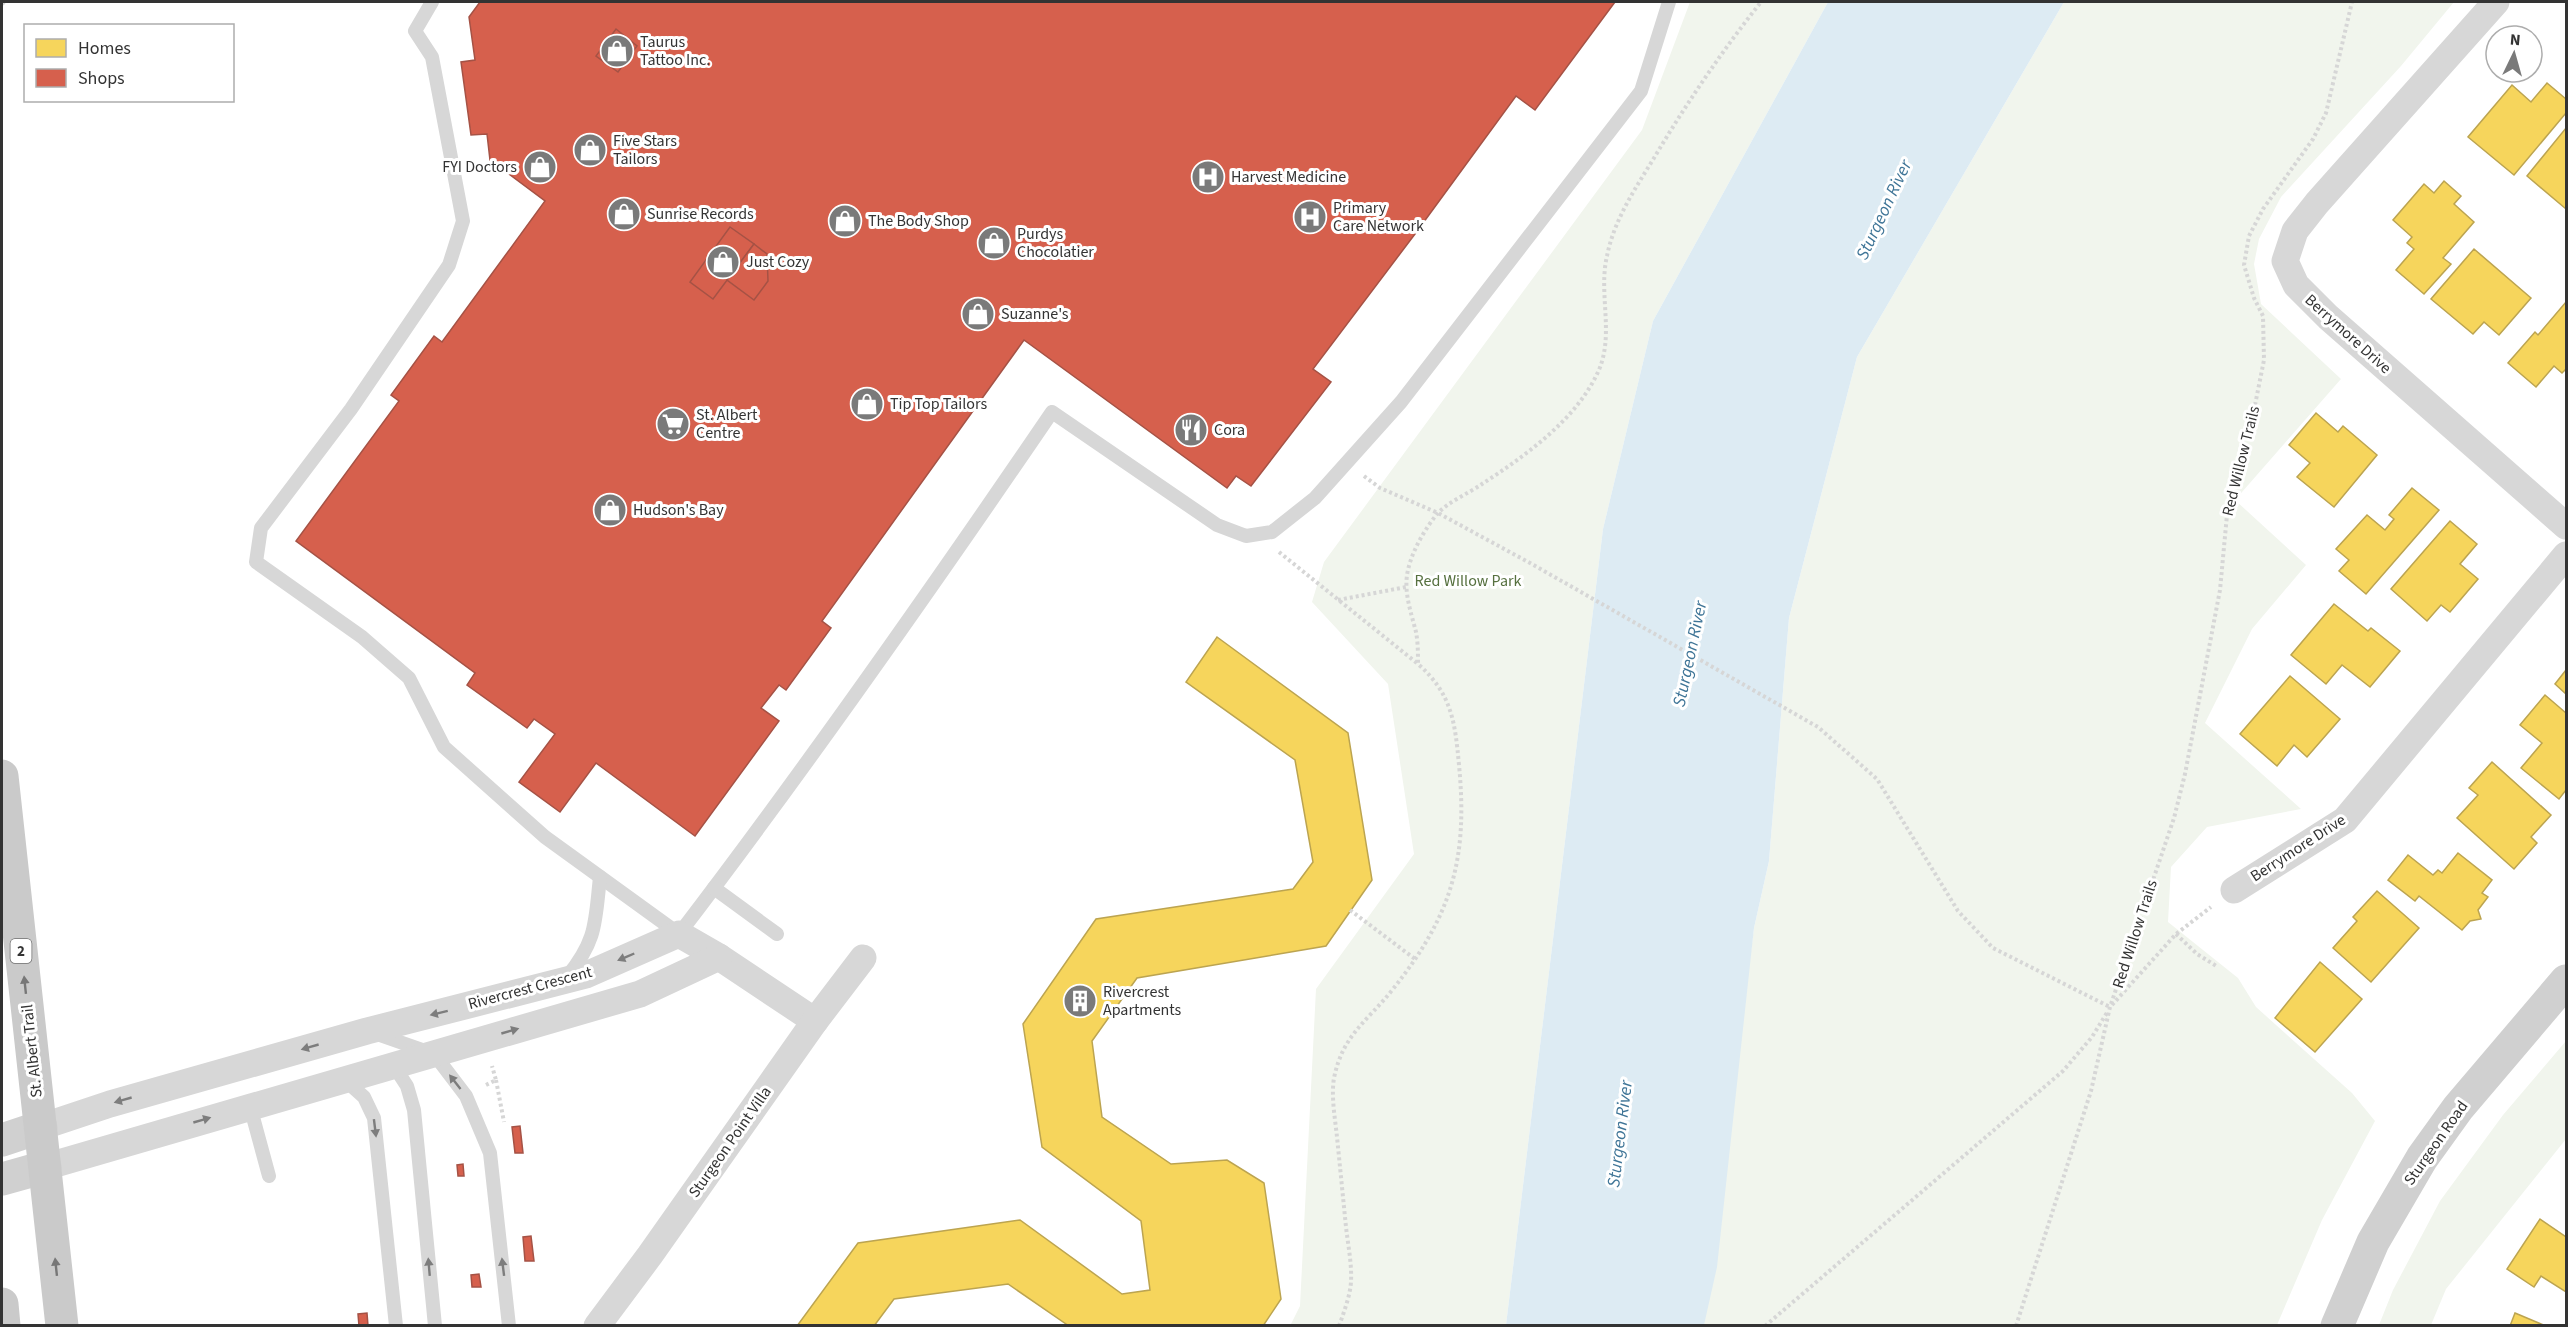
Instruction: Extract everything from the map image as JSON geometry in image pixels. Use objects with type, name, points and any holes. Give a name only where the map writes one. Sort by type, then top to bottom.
[{"type":"main road","name":"St. Albert Trail","points":[[2,776],[62,1326]]},
{"type":"main road","name":"Sturgeon Road","points":[[2337,1326],[2373,1242],[2422,1158],[2458,1108],[2566,981]]},
{"type":"main road","points":[[2,1140],[40,1127]]},
{"type":"main road","points":[[2,1179],[45,1167]]},
{"type":"main road","points":[[2,1304],[4,1326]]},
{"type":"street","name":"Berrymore Drive","points":[[2496,2],[2317,203],[2295,231],[2286,261],[2296,285],[2328,318],[2566,525]]},
{"type":"street","name":"Berrymore Drive","points":[[2234,890],[2345,820],[2566,555]]},
{"type":"street","name":"Rivercrest Crescent","points":[[40,1127],[110,1104],[367,1031],[586,975],[679,934]]},
{"type":"street","points":[[679,934],[719,957],[815,1021]]},
{"type":"street","points":[[45,1167],[640,994],[719,957]]},
{"type":"street","name":"Sturgeon Point Villa","points":[[597,1326],[650,1255],[815,1021],[863,958]]},
{"type":"street","points":[[367,1031],[394,1065]]},
{"type":"lane","points":[[432,2],[415,31],[432,57],[463,221],[449,265],[351,409],[261,528],[256,562],[362,637],[410,678],[444,747],[545,837],[679,934],[960,548],[1052,412],[1217,525],[1246,537],[1272,532],[1315,498],[1401,402],[1641,91],[1670,2]]},
{"type":"lane","points":[[564,981],[583,957],[592,941],[600,877]]},
{"type":"lane","points":[[714,888],[777,934]]},
{"type":"lane","points":[[367,1031],[434,1054],[466,1096],[490,1153],[509,1326]]},
{"type":"lane","points":[[394,1065],[407,1086],[415,1113],[435,1326]]},
{"type":"lane","points":[[345,1080],[364,1097],[374,1118],[396,1326]]},
{"type":"lane","points":[[249,1106],[269,1176]]},
{"type":"path","points":[[1418,664],[1417,635],[1406,587],[1408,570],[1414,554],[1438,513],[1507,468],[1532,448],[1569,414],[1585,394],[1598,372],[1607,337],[1604,272],[1611,239],[1620,217],[1720,54],[1761,2]]},
{"type":"path","name":"Red Willow Trails","points":[[2110,1007],[2174,819],[2185,774],[2220,590],[2228,504],[2264,360],[2263,316],[2254,298],[2244,265],[2248,236],[2263,209],[2313,139],[2326,113],[2352,2]]},
{"type":"path","points":[[1346,464],[1380,488],[1438,513],[1530,563],[1818,728],[1877,779],[1958,911],[1993,948],[2110,1007]]},
{"type":"path","points":[[1257,534],[1435,679],[1445,696],[1453,721],[1462,792],[1461,826],[1452,889],[1432,934],[1415,959],[1393,990],[1350,1036],[1341,1051],[1334,1080],[1334,1112],[1351,1283],[1339,1326]]},
{"type":"path","points":[[1338,600],[1406,587]]},
{"type":"path","points":[[1765,1326],[2063,1071],[2092,1037],[2110,1007],[2176,934],[2234,890]]},
{"type":"path","points":[[1350,910],[1415,959]]},
{"type":"path","points":[[2176,934],[2197,954],[2218,967]]},
{"type":"path","points":[[2016,1326],[2091,1090],[2110,1007]]},
{"type":"green space","name":"Red Willow Park","points":[[1690,2],[1828,2],[1653,321],[1603,529],[1506,1325],[1290,1326],[1300,1306],[1316,989],[1414,854],[1388,684],[1312,602],[1324,562],[1642,130]]},
{"type":"green space","points":[[2064,2],[2454,2],[2401,66],[2281,197],[2259,239],[2254,264],[2261,304],[2341,379],[2235,500],[2306,565],[2252,629],[2205,723],[2301,809],[2207,827],[2171,867],[2168,922],[2238,978],[2256,1007],[2352,1093],[2375,1121],[2322,1220],[2277,1325],[1703,1326],[1754,928],[1769,861],[1789,618],[1857,357]]},
{"type":"green space","points":[[2566,1041],[2566,1139],[2446,1289],[2431,1325],[2379,1325],[2393,1290],[2440,1201],[2503,1115]]},
{"type":"water","name":"Sturgeon River","points":[[1828,2],[2064,2],[1857,357],[1789,618],[1769,861],[1754,928],[1717,1267],[1704,1325],[1506,1325],[1603,529],[1653,321]]},
{"type":"building: Homes","points":[[2547,83],[2566,99],[2566,113],[2514,175],[2468,137],[2512,85],[2531,102]]},
{"type":"building: Homes","points":[[2566,128],[2566,209],[2527,176]]},
{"type":"building: Homes","points":[[2444,181],[2461,196],[2454,204],[2474,222],[2443,258],[2451,264],[2424,294],[2396,270],[2414,249],[2407,243],[2412,237],[2393,220],[2424,184],[2434,193]]},
{"type":"building: Homes","points":[[2474,249],[2531,298],[2499,335],[2484,322],[2473,334],[2431,299]]},
{"type":"building: Homes","points":[[2566,302],[2566,369],[2562,373],[2554,366],[2536,387],[2508,363],[2535,332],[2538,335]]},
{"type":"building: Homes","points":[[2316,413],[2338,432],[2343,426],[2377,455],[2334,507],[2297,477],[2310,463],[2289,445]]},
{"type":"building: Homes","points":[[2412,488],[2439,510],[2366,594],[2339,571],[2349,560],[2336,549],[2367,515],[2385,530],[2394,519],[2389,515]]},
{"type":"building: Homes","points":[[2450,521],[2477,544],[2460,564],[2478,579],[2450,612],[2441,605],[2427,621],[2391,589]]},
{"type":"building: Homes","points":[[2334,604],[2368,631],[2371,628],[2400,651],[2370,687],[2342,665],[2326,684],[2291,655]]},
{"type":"building: Homes","name":"Rivercrest Apartments","points":[[1217,637],[1348,733],[1372,880],[1326,946],[1137,978],[1092,1041],[1102,1117],[1171,1164],[1227,1160],[1264,1183],[1281,1299],[1263,1326],[1069,1326],[1008,1284],[894,1299],[874,1326],[797,1326],[858,1243],[1020,1220],[1122,1294],[1150,1290],[1141,1221],[1042,1147],[1023,1024],[1096,919],[1293,889],[1313,862],[1295,760],[1186,682]]},
{"type":"building: Homes","points":[[2566,670],[2566,694],[2555,684]]},
{"type":"building: Homes","points":[[2290,676],[2340,719],[2307,757],[2294,745],[2277,766],[2240,734]]},
{"type":"building: Homes","points":[[2545,695],[2566,713],[2566,790],[2559,799],[2521,768],[2542,743],[2520,725]]},
{"type":"building: Homes","points":[[2492,762],[2551,815],[2531,837],[2537,843],[2514,869],[2457,818],[2478,795],[2469,788]]},
{"type":"building: Homes","points":[[2458,853],[2492,880],[2482,893],[2488,897],[2478,910],[2481,919],[2470,921],[2462,930],[2419,896],[2415,901],[2388,880],[2408,855],[2433,875],[2438,870],[2442,873]]},
{"type":"building: Homes","points":[[2377,891],[2419,928],[2371,982],[2333,948],[2357,921],[2353,917]]},
{"type":"building: Homes","points":[[2320,962],[2362,999],[2315,1052],[2275,1018]]},
{"type":"building: Homes","points":[[2540,1219],[2566,1237],[2566,1292],[2541,1276],[2534,1287],[2507,1269]]},
{"type":"building: Homes","points":[[2515,1313],[2546,1326],[2510,1326]]},
{"type":"building: Shops","name":"St. Albert Centre","points":[[480,2],[1615,2],[1535,110],[1516,96],[1313,369],[1331,382],[1251,486],[1236,476],[1227,488],[1024,340],[822,621],[831,628],[786,690],[779,685],[761,708],[779,721],[695,836],[596,763],[560,812],[519,782],[555,734],[534,719],[527,728],[467,685],[475,673],[296,541],[399,401],[391,395],[434,336],[442,342],[545,201],[490,160],[487,134],[471,135],[461,62],[475,60],[469,17]]},
{"type":"building: Shops","name":"Taurus Tattoo Inc.","points":[[616,29],[637,46],[618,72],[596,56]]},
{"type":"building: Shops","name":"Just Cozy","points":[[730,227],[754,244],[713,299],[690,282]]},
{"type":"building: Shops","points":[[754,244],[767,254],[768,281],[754,300],[727,280]]},
{"type":"building: Shops","points":[[520,1126],[523,1153],[515,1153],[512,1127]]},
{"type":"building: Shops","points":[[463,1164],[464,1176],[458,1176],[457,1165]]},
{"type":"building: Shops","points":[[531,1236],[534,1261],[525,1261],[523,1237]]},
{"type":"building: Shops","points":[[479,1274],[481,1287],[472,1287],[471,1275]]},
{"type":"building: Shops","points":[[367,1313],[368,1326],[359,1326],[358,1314]]},
{"type":"place","name":"Taurus Tattoo Inc.","points":[[617,51]]},
{"type":"place","name":"Five Stars Tailors","points":[[590,150]]},
{"type":"place","name":"FYI Doctors","points":[[540,167]]},
{"type":"place","name":"Harvest Medicine","points":[[1208,177]]},
{"type":"place","name":"Sunrise Records","points":[[624,214]]},
{"type":"place","name":"Primary Care Network","points":[[1310,217]]},
{"type":"place","name":"The Body Shop","points":[[845,221]]},
{"type":"place","name":"Purdys Chocolatier","points":[[994,243]]},
{"type":"place","name":"Just Cozy","points":[[723,262]]},
{"type":"place","name":"Suzanne's","points":[[978,314]]},
{"type":"place","name":"Tip Top Tailors","points":[[867,404]]},
{"type":"place","name":"St. Albert Centre","points":[[673,424]]},
{"type":"place","name":"Cora","points":[[1191,430]]},
{"type":"place","name":"Hudson's Bay","points":[[610,510]]},
{"type":"place","name":"Rivercrest Apartments","points":[[1080,1001]]}]
